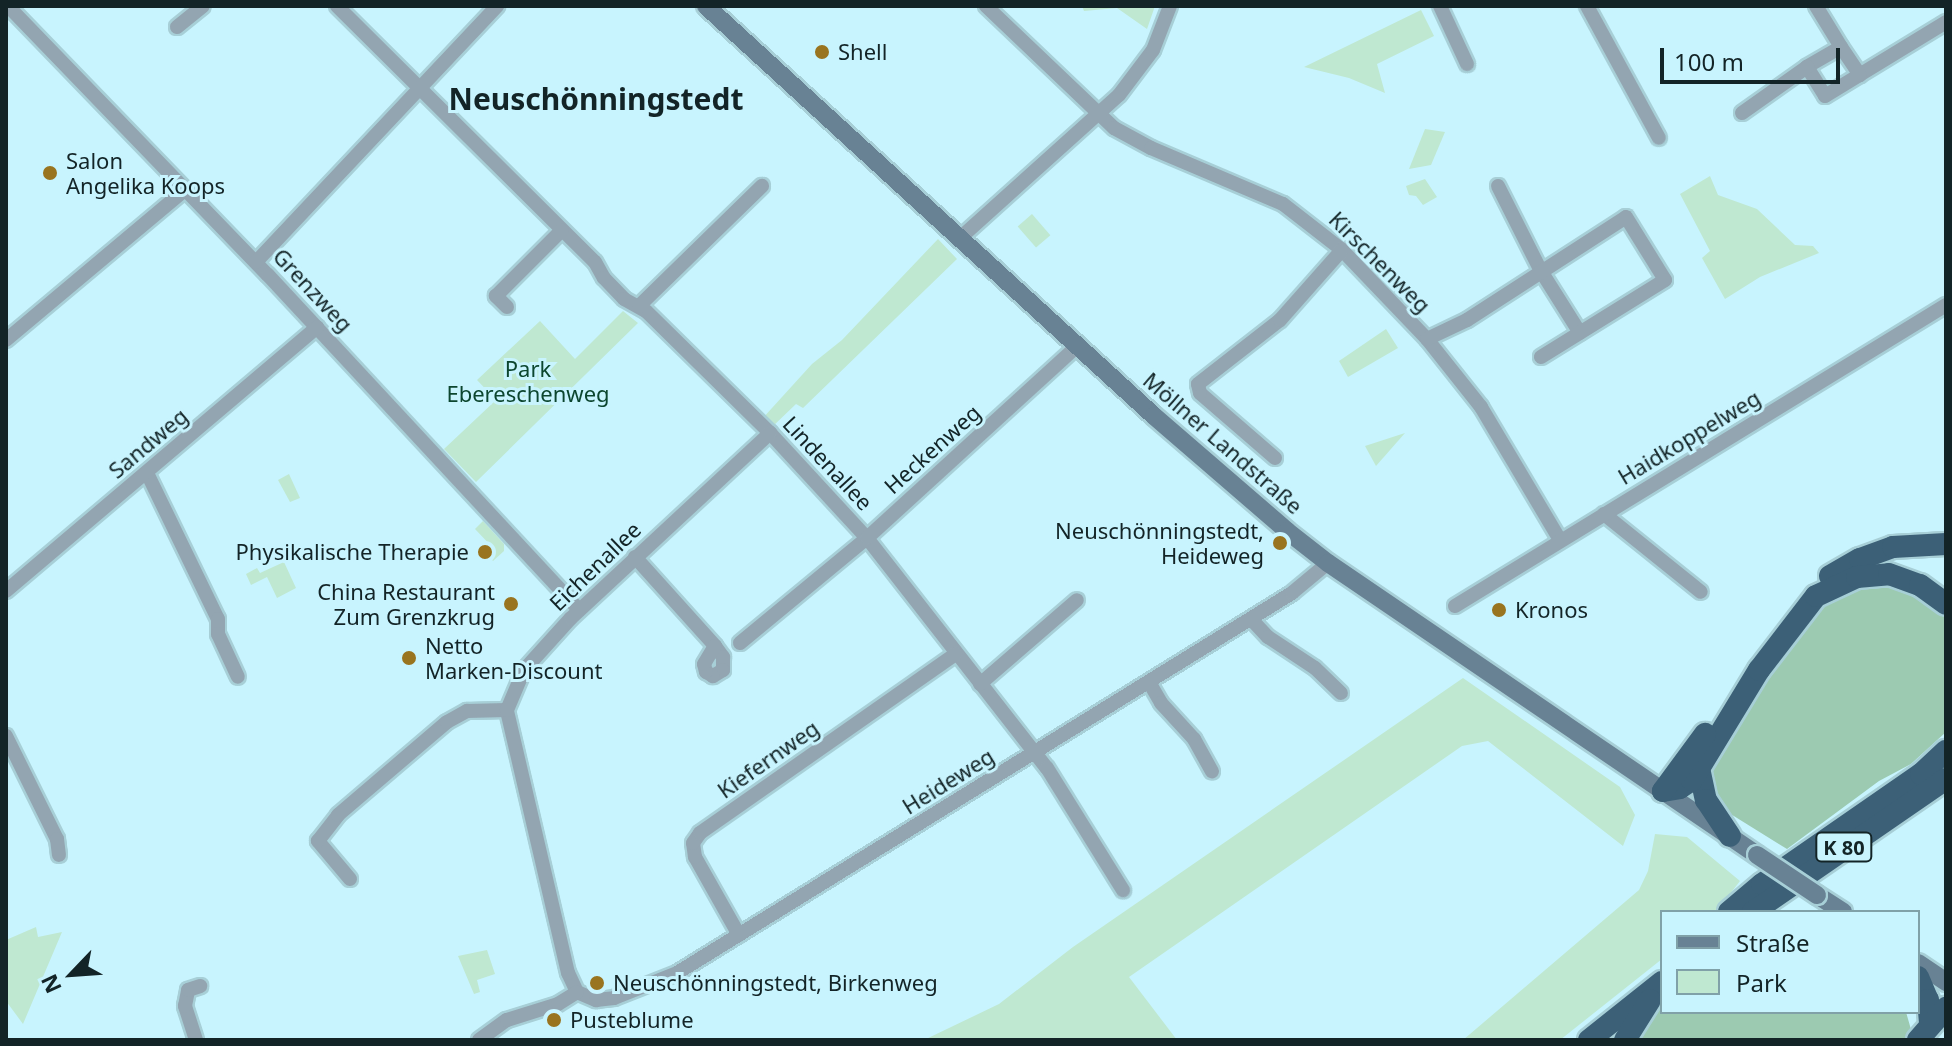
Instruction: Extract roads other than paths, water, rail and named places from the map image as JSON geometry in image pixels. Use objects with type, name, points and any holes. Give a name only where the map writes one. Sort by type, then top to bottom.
[{"type":"highway","points":[[1663,791],[1790,613],[1814,588],[1840,569],[1877,552],[1914,545],[1946,544]]},
{"type":"highway","points":[[1663,791],[1685,786],[1759,670],[1816,596],[1857,577],[1889,574],[1920,585],[1946,604]]},
{"type":"highway","points":[[1731,910],[1762,884],[1921,774],[1946,751]]},
{"type":"highway","points":[[1699,768],[1706,800],[1730,836]]},
{"type":"highway","name":"K 80","points":[[1756,910],[1946,779]]},
{"type":"highway","points":[[1920,982],[1935,1029]]},
{"type":"highway","points":[[1589,1040],[1660,984]]},
{"type":"highway","points":[[1625,1040],[1660,985]]},
{"type":"main road","name":"Möllner Landstraße","points":[[706,6],[1227,482],[1328,563],[1840,910]]},
{"type":"main road","points":[[1920,964],[1946,982]]},
{"type":"street","name":"Grenzweg","points":[[8,6],[256,262],[579,610]]},
{"type":"street","points":[[177,27],[203,6]]},
{"type":"street","name":"Lindenallee","points":[[337,6],[595,262],[604,278],[624,299],[639,306],[770,433],[867,538],[1035,753],[1123,890]]},
{"type":"street","points":[[256,262],[497,6]]},
{"type":"street","name":"Kirschenweg","points":[[986,6],[1098,115],[1151,148],[1283,204],[1342,250],[1427,339],[1481,407],[1560,540]]},
{"type":"street","points":[[959,239],[1098,115],[1139,71],[1153,50],[1170,6]]},
{"type":"street","points":[[1440,6],[1467,64]]},
{"type":"street","points":[[1587,6],[1659,138]]},
{"type":"street","points":[[1816,6],[1860,75]]},
{"type":"street","points":[[1807,67],[1825,96],[1946,22]]},
{"type":"street","points":[[1742,113],[1841,47]]},
{"type":"street","points":[[639,306],[762,186]]},
{"type":"street","points":[[1498,186],[1541,271],[1580,333]]},
{"type":"street","points":[[6,340],[186,189]]},
{"type":"street","points":[[1427,339],[1467,320],[1626,217],[1665,280],[1541,357]]},
{"type":"street","points":[[507,307],[496,296],[562,230]]},
{"type":"street","points":[[1275,458],[1200,393],[1198,384],[1280,320],[1342,250]]},
{"type":"street","name":"Haidkoppelweg","points":[[1455,606],[1946,305]]},
{"type":"street","name":"Sandweg","points":[[6,591],[317,327]]},
{"type":"street","name":"Heckenweg","points":[[740,643],[867,538],[1077,346]]},
{"type":"street","name":"Eichenallee","points":[[507,710],[524,670],[579,610],[770,433]]},
{"type":"street","points":[[147,473],[213,609],[218,634],[238,677]]},
{"type":"street","points":[[1604,514],[1701,592]]},
{"type":"street","points":[[635,557],[715,646]]},
{"type":"street","name":"Heideweg","points":[[577,992],[596,1000],[614,998],[677,973],[1251,619],[1292,593],[1328,563]]},
{"type":"street","points":[[980,684],[1077,600]]},
{"type":"street","points":[[1251,619],[1268,637],[1315,668],[1341,693]]},
{"type":"street","name":"Kiefernweg","points":[[739,935],[695,857],[693,843],[700,833],[956,654]]},
{"type":"street","points":[[1149,682],[1194,739],[1212,771]]},
{"type":"street","points":[[350,879],[318,841],[338,815],[447,722],[467,711],[507,710],[568,973],[577,992],[558,1004],[507,1020],[479,1040]]},
{"type":"street","points":[[6,736],[57,839],[59,855]]},
{"type":"street","points":[[196,1040],[185,1006],[188,990],[200,986]]},
{"type":"place","name":"Shell","points":[[822,52]]},
{"type":"place","name":"Salon Angelika Koops","points":[[50,173]]},
{"type":"place","name":"Neuschönningstedt, Heideweg","points":[[1280,543]]},
{"type":"place","name":"Physikalische Therapie","points":[[485,552]]},
{"type":"place","name":"China Restaurant Zum Grenzkrug","points":[[511,604]]},
{"type":"place","name":"Kronos","points":[[1499,610]]},
{"type":"place","name":"Netto Marken-Discount","points":[[409,658]]},
{"type":"place","name":"Neuschönningstedt, Birkenweg","points":[[597,983]]},
{"type":"place","name":"Pusteblume","points":[[554,1020]]},
{"type":"district","name":"Neuschönningstedt","points":[[596,99]]},
{"type":"park label","name":"Park Ebereschenweg","points":[[528,380]]}]
